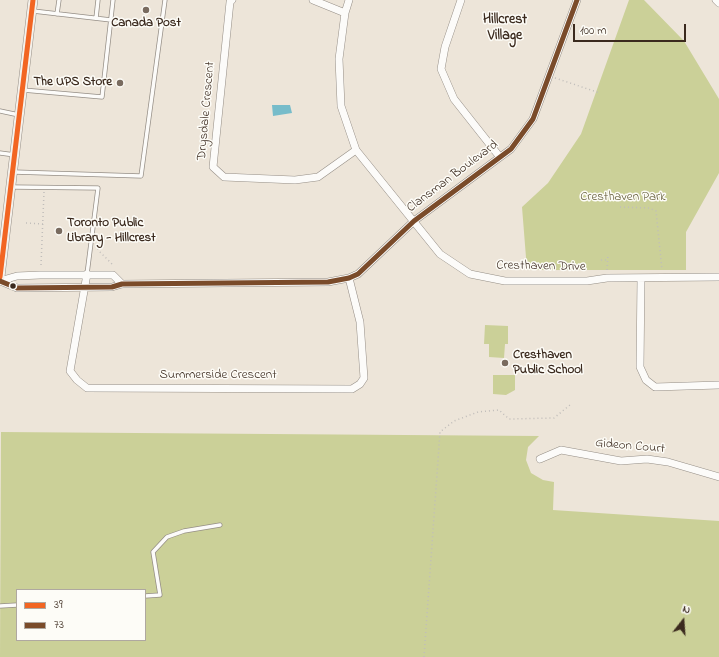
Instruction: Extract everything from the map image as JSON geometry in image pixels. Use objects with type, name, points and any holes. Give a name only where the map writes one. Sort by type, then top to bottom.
[{"type":"main road","points":[[0,277],[14,172],[33,0]]},
{"type":"street","name":"Drysdale Crescent","points":[[232,0],[230,2],[214,167],[224,177],[296,180],[318,177],[356,150]]},
{"type":"street","points":[[313,0],[345,13]]},
{"type":"street","name":"Cresthaven Drive","points":[[349,0],[345,13],[339,59],[341,106],[356,150],[440,254],[470,274],[510,281],[587,281],[607,278],[719,277]]},
{"type":"street","points":[[461,0],[445,47],[441,70],[454,99],[500,156]]},
{"type":"street","name":"Clansman Boulevard","points":[[0,281],[17,288],[112,287],[122,284],[328,282],[349,278],[358,274],[414,221],[511,148],[533,120],[576,0]]},
{"type":"street","points":[[716,0],[719,3]]},
{"type":"street","name":"Clansman Boulevard","points":[[0,281],[17,276],[87,274],[113,275],[122,284]]},
{"type":"street","name":"Summerside Crescent","points":[[87,274],[70,370],[77,380],[87,388],[352,389],[360,384],[364,378],[360,322],[349,278]]},
{"type":"street","points":[[641,278],[640,367],[646,380],[655,387],[719,385]]},
{"type":"street","name":"Gideon Court","points":[[540,459],[561,450],[621,461],[647,459],[668,462],[719,477]]},
{"type":"lane","points":[[57,14],[59,0]]},
{"type":"lane","points":[[96,18],[98,0]]},
{"type":"lane","points":[[23,90],[102,97],[113,0]]},
{"type":"lane","points":[[14,172],[141,176],[165,0]]},
{"type":"lane","points":[[32,11],[111,20]]},
{"type":"lane","points":[[0,111],[20,115]]},
{"type":"lane","points":[[0,153],[15,155]]},
{"type":"lane","points":[[12,187],[98,188],[87,274]]},
{"type":"lane","points":[[146,596],[160,595],[153,552],[167,537],[184,531],[220,525]]},
{"type":"lane","points":[[0,606],[16,605]]},
{"type":"path","points":[[548,76],[600,93]]},
{"type":"path","points":[[41,265],[44,188]]},
{"type":"path","points":[[620,207],[649,208],[656,211],[662,278]]},
{"type":"path","points":[[26,223],[43,224]]},
{"type":"path","points":[[92,232],[99,252],[113,265]]},
{"type":"path","points":[[607,278],[608,254]]},
{"type":"path","points":[[601,260],[608,260]]},
{"type":"path","points":[[424,657],[440,432],[454,421],[478,412],[499,410],[509,419],[554,418],[570,405]]},
{"type":"green space","name":"Cresthaven Park","points":[[629,0],[644,0],[684,41],[719,99],[719,173],[686,232],[686,270],[527,270],[522,207],[548,183],[581,134]]},
{"type":"green space","points":[[485,325],[508,326],[508,344],[505,344],[504,358],[489,357],[489,344],[484,344]]},
{"type":"green space","points":[[493,375],[515,375],[515,390],[506,395],[493,394]]},
{"type":"green space","points":[[1,432],[539,436],[528,447],[526,460],[531,473],[543,480],[554,482],[553,510],[719,521],[719,657],[0,657]]},
{"type":"water","points":[[272,105],[290,105],[292,113],[273,116]]},
{"type":"transit line","name":"39","points":[[0,277],[33,0]]},
{"type":"transit line","name":"73","points":[[0,281],[17,288],[112,287],[122,284],[328,282],[349,278],[358,274],[414,221],[511,149],[533,119],[577,0]]},
{"type":"place","name":"Canada Post","points":[[146,10]]},
{"type":"place","name":"The UPS Store","points":[[120,83]]},
{"type":"place","name":"Toronto Public Library - Hillcrest","points":[[59,231]]},
{"type":"place","name":"Cresthaven Public School","points":[[505,363]]},
{"type":"district","name":"Hillcrest Village","points":[[505,30]]}]
